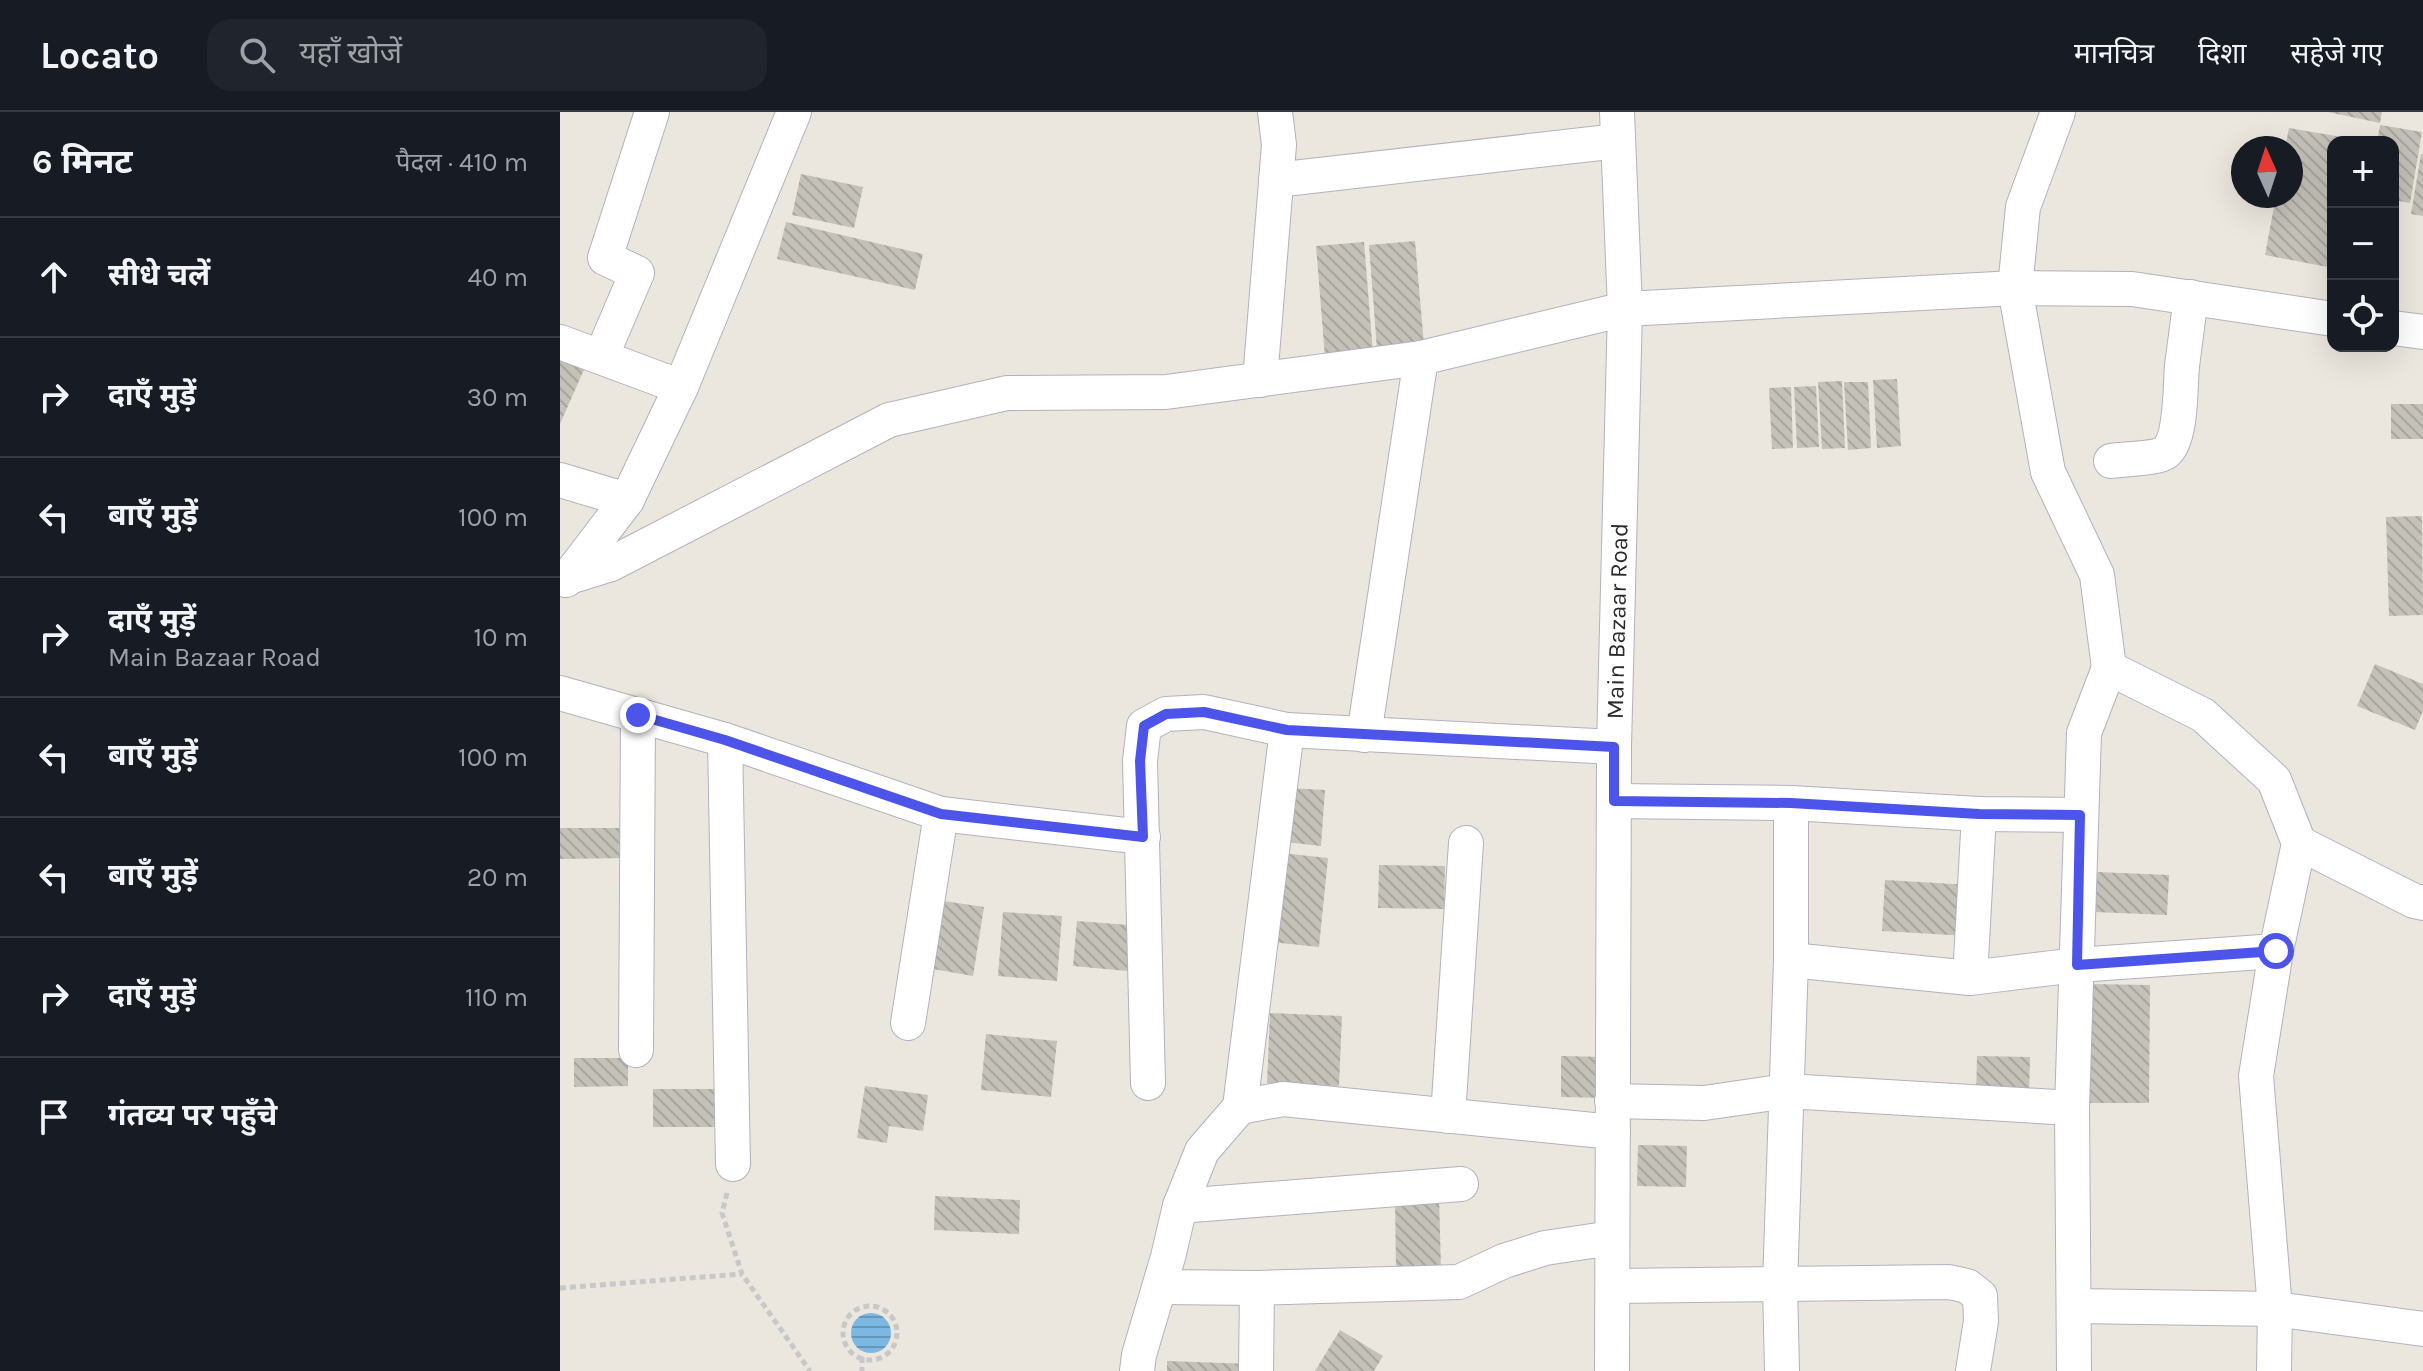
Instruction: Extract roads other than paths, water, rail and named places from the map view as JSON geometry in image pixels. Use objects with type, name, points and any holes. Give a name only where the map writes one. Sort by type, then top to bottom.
[{"type":"street","points":[[601,357],[637,273],[605,258],[652,112]]},
{"type":"street","points":[[565,581],[627,500],[681,387],[794,112]]},
{"type":"street","points":[[1260,380],[1279,145],[1275,112]]},
{"type":"street","points":[[2058,112],[2023,207],[2015,288],[2048,472],[2097,575],[2109,668],[2084,733],[2072,1108],[2074,1371]]},
{"type":"street","points":[[1276,180],[1617,126]]},
{"type":"street","name":"Main Bazaar Road","points":[[1612,1371],[1614,747],[1625,309],[1617,126]]},
{"type":"street","points":[[565,581],[611,564],[889,420],[1007,393],[1166,392],[1260,380],[1421,358],[1625,309],[2015,288],[2132,289],[2327,318]]},
{"type":"street","points":[[2111,461],[2156,457],[2167,451],[2173,441],[2191,297]]},
{"type":"street","points":[[2399,329],[2423,332]]},
{"type":"street","points":[[560,342],[681,387]]},
{"type":"street","points":[[1364,735],[1421,358]]},
{"type":"street","points":[[560,480],[627,500]]},
{"type":"street","points":[[2109,668],[2203,715],[2274,780],[2299,843],[2276,951],[2256,1076],[2275,1309],[2274,1371]]},
{"type":"street","points":[[560,693],[725,740],[941,814],[1143,837]]},
{"type":"street","points":[[1148,1083],[1140,761],[1144,726],[1166,714],[1204,712],[1287,730],[1614,747]]},
{"type":"street","points":[[636,1050],[638,715]]},
{"type":"street","points":[[1137,1371],[1180,1206],[1202,1151],[1240,1107],[1287,730]]},
{"type":"street","points":[[725,740],[733,1164]]},
{"type":"street","points":[[1614,801],[1791,803],[1979,814],[2080,815]]},
{"type":"street","points":[[1782,1371],[1780,1285],[1791,960],[1791,803]]},
{"type":"street","points":[[908,1023],[941,814]]},
{"type":"street","points":[[1970,978],[1979,814]]},
{"type":"street","points":[[1448,1116],[1466,843]]},
{"type":"street","points":[[2299,843],[2423,903]]},
{"type":"street","points":[[1791,960],[1970,978],[2077,965],[2276,951]]},
{"type":"street","points":[[1240,1107],[1283,1099],[1448,1116],[1612,1117],[1787,1091],[2072,1108]]},
{"type":"street","points":[[1180,1206],[1461,1184]]},
{"type":"street","points":[[1160,1287],[1257,1288],[1459,1282],[1504,1261],[1545,1248],[1612,1238]]},
{"type":"street","points":[[1613,1286],[1949,1282],[1967,1286],[1980,1296],[1981,1321],[1973,1371]]},
{"type":"street","points":[[1256,1371],[1257,1288]]},
{"type":"street","points":[[2074,1306],[2275,1309],[2423,1329]]},
{"type":"water","points":[[871,1313],[885,1319],[891,1333],[885,1347],[871,1353],[857,1347],[851,1333],[857,1319]]}]
